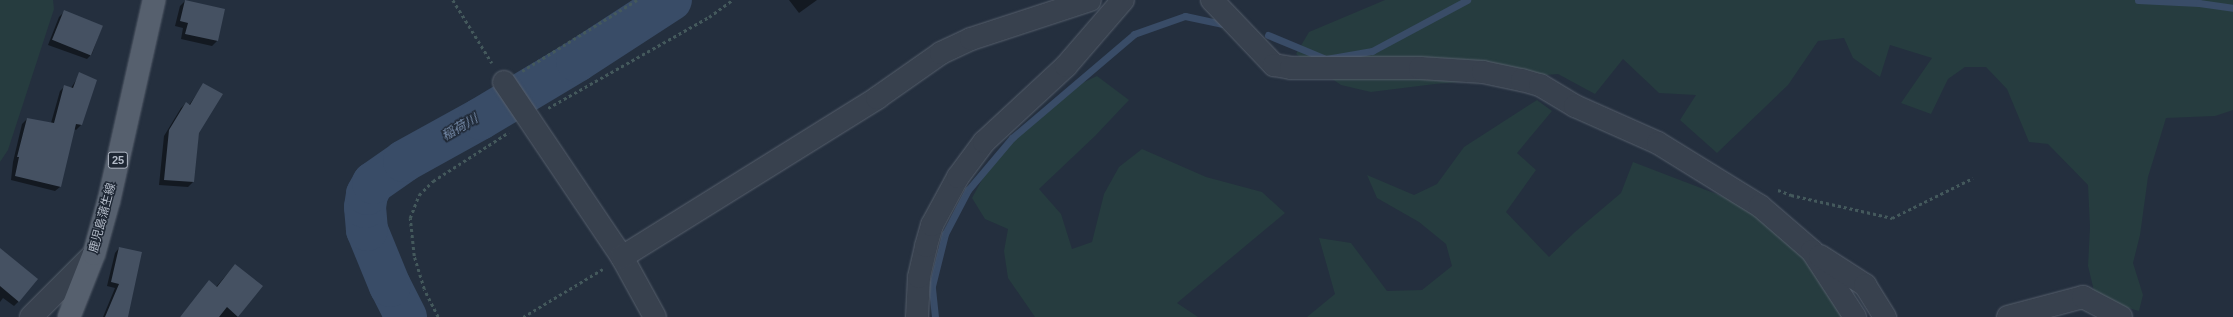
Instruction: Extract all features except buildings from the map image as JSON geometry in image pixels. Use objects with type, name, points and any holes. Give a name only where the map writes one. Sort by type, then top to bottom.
[{"type":"main road","name":"鹿児島蒲生線","points":[[69,317],[94,254],[109,200],[154,0]]},
{"type":"street","points":[[622,257],[877,98],[941,53],[972,39],[1055,10],[1090,0]]},
{"type":"street","points":[[1212,0],[1274,65],[1291,68],[1420,68],[1483,72],[1540,85],[1575,106],[1658,143],[1760,206],[1812,251],[1865,285],[1885,317]]},
{"type":"street","points":[[917,317],[918,277],[932,225],[958,176],[984,142],[1066,66],[1114,2]]},
{"type":"street","points":[[504,82],[528,120],[622,257],[655,317]]},
{"type":"street","points":[[1812,251],[1856,317]]},
{"type":"street","points":[[32,317],[94,254]]},
{"type":"street","points":[[2008,317],[2083,297],[2121,317]]},
{"type":"path","points":[[453,0],[504,82],[637,0]]},
{"type":"path","points":[[1776,189],[1791,195],[1892,218],[1973,178]]},
{"type":"path","points":[[522,317],[622,257]]},
{"type":"green space","points":[[0,0],[53,0],[54,9],[8,150],[0,162]]},
{"type":"green space","points":[[1385,0],[2233,0],[2233,110],[2215,116],[2166,118],[2148,177],[2140,235],[2133,263],[2143,295],[2139,311],[2096,299],[2088,266],[2090,227],[2088,185],[2048,144],[2029,142],[2007,89],[1986,67],[1965,67],[1948,79],[1931,114],[1901,103],[1932,58],[1890,45],[1880,77],[1853,58],[1844,38],[1818,41],[1788,85],[1717,153],[1680,120],[1696,95],[1659,93],[1623,59],[1595,94],[1558,74],[1435,84],[1371,92],[1341,85],[1296,54],[1309,32]]},
{"type":"green space","points":[[1097,76],[1129,100],[1095,136],[1039,189],[1061,214],[1072,249],[1092,242],[1104,194],[1119,167],[1142,149],[1206,177],[1262,192],[1285,213],[1177,303],[1198,317],[1035,317],[1008,278],[1004,251],[1008,229],[985,219],[972,198],[990,165],[1063,92]]},
{"type":"green space","points":[[1537,100],[1552,111],[1517,153],[1536,170],[1506,212],[1549,257],[1575,232],[1621,193],[1633,162],[1753,208],[1864,317],[1307,317],[1335,294],[1319,238],[1351,243],[1387,291],[1422,290],[1452,266],[1446,244],[1419,222],[1377,198],[1367,175],[1414,195],[1437,184],[1464,147]]},
{"type":"waterway","name":"稲荷川","points":[[406,317],[390,286],[367,230],[365,207],[367,194],[373,183],[404,161],[480,119],[577,61],[671,0]]},
{"type":"waterway","points":[[1268,35],[1326,59],[1372,51],[1467,0]]},
{"type":"waterway","points":[[2138,0],[2199,3],[2233,8]]},
{"type":"waterway","points":[[935,317],[932,286],[945,234],[968,190],[1012,138],[1134,34],[1185,16],[1224,24]]}]
